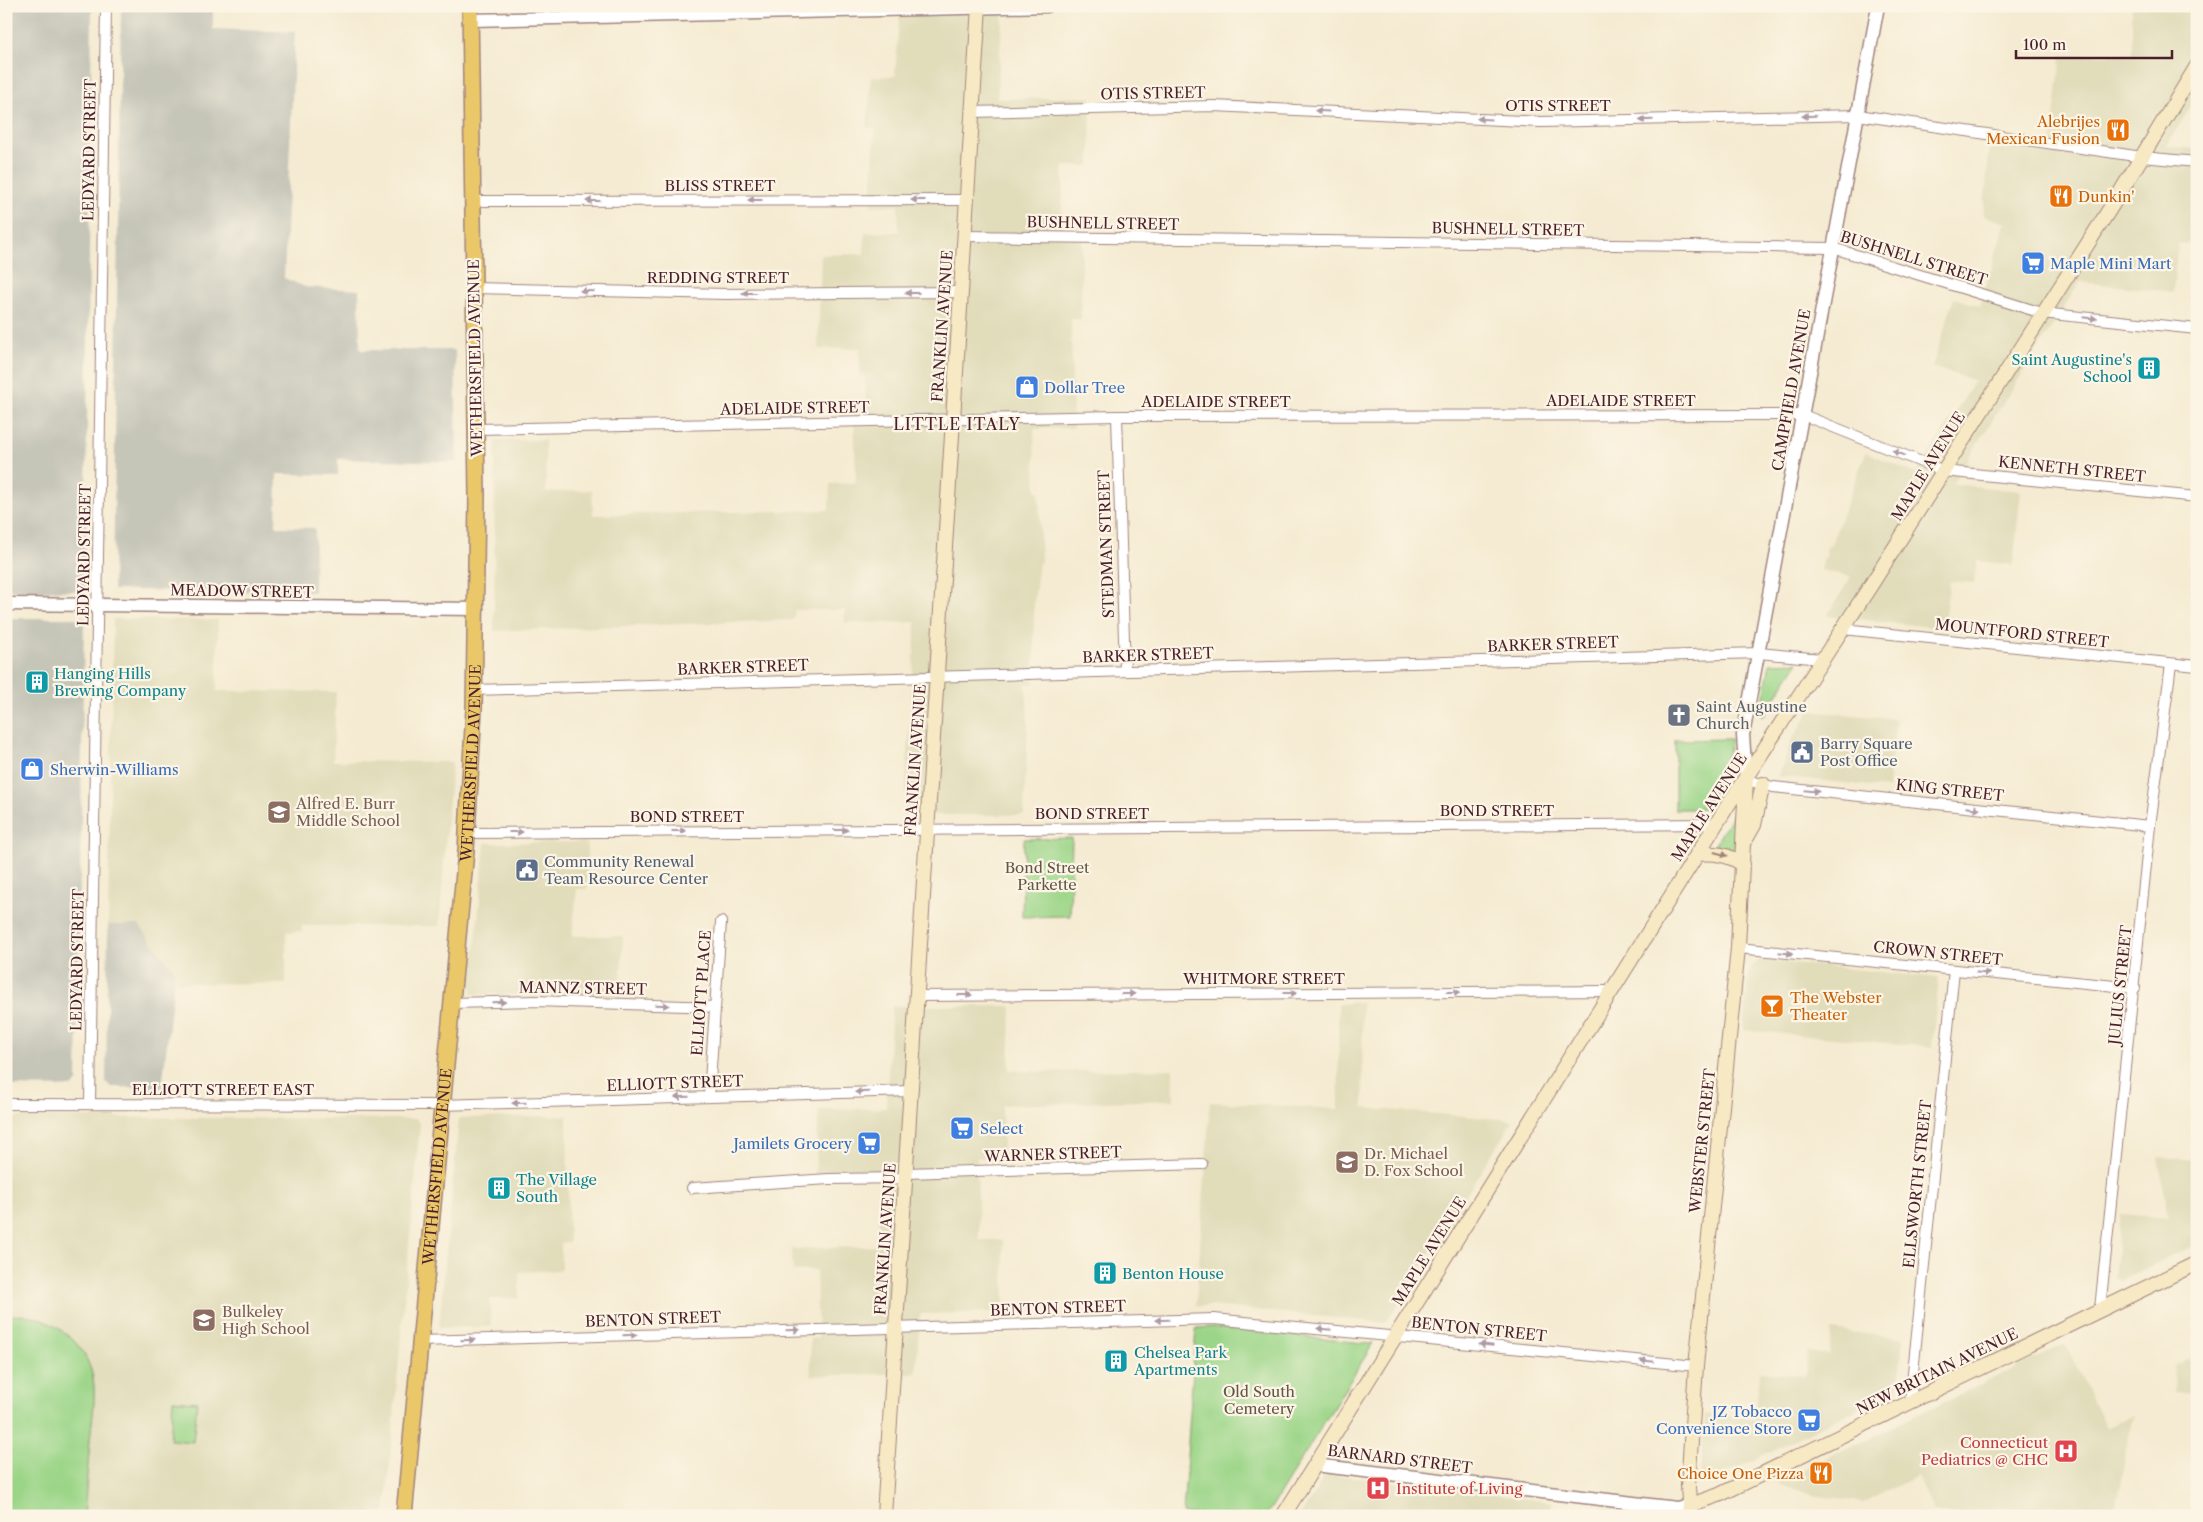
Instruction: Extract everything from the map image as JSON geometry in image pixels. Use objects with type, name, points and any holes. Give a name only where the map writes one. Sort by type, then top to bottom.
[{"type":"main road","name":"FRANKLIN AVENUE","points":[[884,1516],[979,7]]},
{"type":"main road","name":"WETHERSFIELD AVENUE","points":[[404,1516],[440,1105],[467,833],[474,690],[476,429],[470,13]]},
{"type":"main road","name":"MAPLE AVENUE","points":[[1283,1516],[1716,824],[1944,471],[2142,157],[2197,66]]},
{"type":"main road","name":"WEBSTER STREET","points":[[1690,1510],[1688,1486],[1696,1366],[1738,948],[1746,780]]},
{"type":"main road","points":[[1744,841],[1754,825],[1763,784]]},
{"type":"main road","points":[[1698,854],[1713,852],[1732,857],[1743,864]]},
{"type":"main road","name":"NEW BRITAIN AVENUE","points":[[1690,1510],[1719,1494],[2197,1263]]},
{"type":"street","name":"LEDYARD STREET","points":[[90,1104],[106,6]]},
{"type":"street","points":[[470,13],[1047,6]]},
{"type":"street","name":"CAMPFIELD AVENUE","points":[[1746,780],[1744,735],[1878,6]]},
{"type":"street","name":"OTIS STREET","points":[[972,112],[1214,106],[1541,122],[1858,114],[2142,157],[2197,162]]},
{"type":"street","name":"BLISS STREET","points":[[473,201],[966,200]]},
{"type":"street","name":"BUSHNELL STREET","points":[[964,236],[1833,248],[2042,313],[2197,329]]},
{"type":"street","name":"REDDING STREET","points":[[475,288],[724,294],[961,292]]},
{"type":"street","name":"ADELAIDE STREET","points":[[476,429],[1117,416],[1804,415],[1944,471]]},
{"type":"street","name":"STEDMAN STREET","points":[[1117,416],[1125,671]]},
{"type":"street","name":"KENNETH STREET","points":[[1944,471],[2197,497]]},
{"type":"street","name":"MEADOW STREET","points":[[6,604],[476,609]]},
{"type":"street","name":"MOUNTFORD STREET","points":[[1843,629],[2197,666]]},
{"type":"street","name":"BARKER STREET","points":[[474,690],[1760,654],[1821,660]]},
{"type":"street","name":"JULIUS STREET","points":[[2100,1309],[2135,988],[2150,826],[2171,664]]},
{"type":"street","name":"KING STREET","points":[[1746,780],[1763,784],[2150,826]]},
{"type":"street","name":"BOND STREET","points":[[467,833],[1716,824]]},
{"type":"street","name":"ELLIOTT PLACE","points":[[709,1096],[721,922]]},
{"type":"street","name":"CROWN STREET","points":[[1738,948],[2135,988]]},
{"type":"street","name":"ELLSWORTH STREET","points":[[1910,1402],[1954,970]]},
{"type":"street","name":"WHITMORE STREET","points":[[916,996],[1612,991]]},
{"type":"street","name":"MANNZ STREET","points":[[451,1003],[535,1001],[715,1007]]},
{"type":"street","name":"ELLIOTT STREET","points":[[440,1105],[910,1091]]},
{"type":"street","name":"ELLIOTT STREET EAST","points":[[6,1104],[440,1105]]},
{"type":"street","name":"WARNER STREET","points":[[692,1188],[905,1175],[1202,1164]]},
{"type":"street","name":"BENTON STREET","points":[[419,1341],[1214,1319],[1696,1366]]},
{"type":"street","name":"BARNARD STREET","points":[[1314,1465],[1690,1510]]},
{"type":"shaded area","points":[[6,6],[92,6],[85,591],[6,590]]},
{"type":"shaded area","points":[[121,6],[213,6],[213,29],[295,32],[284,278],[305,287],[359,290],[360,350],[455,350],[457,462],[338,459],[338,475],[277,474],[276,527],[315,528],[314,592],[113,590]]},
{"type":"shaded area","points":[[900,6],[1003,6],[997,99],[1091,97],[1090,166],[1064,166],[1061,223],[1082,223],[1081,319],[1071,319],[1073,428],[1034,429],[1036,491],[1039,491],[1041,563],[1039,563],[1034,601],[1034,684],[1026,684],[1028,719],[1024,815],[904,815],[916,622],[845,623],[845,610],[795,610],[793,620],[494,631],[495,441],[545,440],[546,492],[592,490],[593,515],[829,510],[830,484],[856,483],[854,408],[866,408],[865,376],[860,376],[860,348],[818,349],[821,255],[864,254],[865,233],[899,232],[898,206],[871,206],[875,128],[867,128],[871,77],[895,76]]},
{"type":"shaded area","points":[[2132,6],[2197,6],[2197,97],[2166,146],[2197,149],[2197,245],[2178,243],[2173,292],[2080,282],[1952,484],[2021,491],[2013,565],[1977,561],[1974,583],[1950,581],[1943,628],[1827,616],[1851,577],[1821,570],[1823,559],[1826,557],[1827,546],[1830,547],[1866,452],[1916,474],[1975,381],[1932,367],[1954,298],[1980,306],[2005,223],[1983,215],[1990,144],[2050,154],[2061,56],[2132,54]]},
{"type":"shaded area","points":[[6,618],[84,618],[77,1082],[72,1087],[6,1086]]},
{"type":"shaded area","name":"Alfred E. Burr Middle School","points":[[113,619],[218,620],[217,691],[336,692],[333,761],[452,762],[439,926],[302,926],[302,931],[286,932],[286,984],[174,983],[175,971],[139,925],[108,925]]},
{"type":"shaded area","points":[[1810,711],[1896,719],[1888,788],[1779,776],[1791,741]]},
{"type":"shaded area","points":[[587,842],[587,889],[577,889],[572,936],[623,936],[620,996],[471,994],[485,843]]},
{"type":"shaded area","points":[[108,925],[139,925],[175,971],[162,1088],[111,1087],[106,1082]]},
{"type":"shaded area","points":[[1761,960],[1939,978],[1932,1047],[1743,1030],[1748,974],[1753,965]]},
{"type":"shaded area","name":"Dr. Michael D. Fox School","points":[[1362,1002],[1363,1108],[1513,1120],[1386,1323],[1213,1306],[1196,1306],[1210,1102],[1339,1109],[1338,1004]]},
{"type":"shaded area","points":[[892,1006],[1011,1006],[1009,1070],[1038,1072],[1173,1069],[1174,1100],[1002,1105],[1003,1157],[977,1158],[979,1240],[1003,1240],[1005,1312],[920,1314],[916,1373],[811,1376],[810,1339],[818,1338],[816,1270],[793,1271],[792,1249],[877,1246],[882,1173],[815,1176],[819,1110],[886,1108]]},
{"type":"shaded area","points":[[567,1116],[569,1242],[561,1243],[561,1270],[519,1272],[519,1298],[490,1299],[491,1326],[439,1328],[459,1118]]},
{"type":"shaded area","name":"Bulkeley High School","points":[[6,1117],[416,1119],[420,1124],[385,1516],[6,1516]]},
{"type":"shaded area","points":[[2158,1157],[2197,1160],[2197,1244],[2120,1281],[2114,1277],[2121,1214],[2169,1218]]},
{"type":"shaded area","points":[[1831,1330],[1903,1338],[1898,1389],[1712,1480],[1705,1480],[1701,1477],[1705,1414],[1755,1419],[1760,1372],[1805,1376],[1807,1352],[1829,1354]]},
{"type":"shaded area","points":[[2065,1343],[2106,1428],[2133,1415],[2114,1516],[1973,1516],[1934,1511],[1917,1476],[1862,1503],[1812,1495],[1777,1483]]},
{"type":"shaded area","points":[[2197,1354],[2197,1394],[2175,1392],[2173,1365]]},
{"type":"shaded area","name":"Institute of Living","points":[[1326,1474],[1552,1502],[1551,1516],[1300,1516]]},
{"type":"shaded area","points":[[1599,1508],[1647,1513],[1664,1516],[1598,1516]]},
{"type":"green space","points":[[1798,662],[1763,716],[1761,714],[1770,663]]},
{"type":"green space","points":[[1731,739],[1725,764],[1706,809],[1675,809],[1675,740]]},
{"type":"green space","points":[[1738,806],[1736,852],[1726,846],[1714,846]]},
{"type":"green space","name":"Bond Street Parkette","points":[[1072,838],[1070,916],[1022,917],[1024,839]]},
{"type":"green space","points":[[25,1315],[51,1324],[72,1339],[87,1360],[92,1372],[94,1400],[84,1516],[6,1516],[6,1316]]},
{"type":"green space","name":"Old South Cemetery","points":[[1212,1327],[1373,1344],[1266,1516],[1183,1514],[1196,1328]]},
{"type":"green space","points":[[173,1400],[197,1402],[193,1442],[170,1440]]},
{"type":"place","name":"Alebrijes Mexican Fusion","points":[[2118,130]]},
{"type":"place","name":"Dunkin'","points":[[2061,196]]},
{"type":"place","name":"Maple Mini Mart","points":[[2033,263]]},
{"type":"place","name":"Saint Augustine's School","points":[[2149,368]]},
{"type":"place","name":"Dollar Tree","points":[[1027,387]]},
{"type":"place","name":"Hanging Hills Brewing Company","points":[[37,682]]},
{"type":"place","name":"Saint Augustine Church","points":[[1679,715]]},
{"type":"place","name":"Barry Square Post Office","points":[[1802,752]]},
{"type":"place","name":"Sherwin-Williams","points":[[32,769]]},
{"type":"place","name":"Alfred E. Burr Middle School","points":[[279,812]]},
{"type":"place","name":"Community Renewal Team Resource Center","points":[[527,870]]},
{"type":"place","name":"The Webster Theater","points":[[1772,1006]]},
{"type":"place","name":"Select","points":[[962,1128]]},
{"type":"place","name":"Jamilets Grocery","points":[[869,1143]]},
{"type":"place","name":"Dr. Michael D. Fox School","points":[[1347,1162]]},
{"type":"place","name":"The Village South","points":[[499,1188]]},
{"type":"place","name":"Benton House","points":[[1105,1273]]},
{"type":"place","name":"Bulkeley High School","points":[[204,1320]]},
{"type":"place","name":"Chelsea Park Apartments","points":[[1116,1361]]},
{"type":"place","name":"JZ Tobacco Convenience Store","points":[[1809,1420]]},
{"type":"place","name":"Connecticut Pediatrics @ CHC","points":[[2066,1451]]},
{"type":"place","name":"Choice One Pizza","points":[[1821,1473]]},
{"type":"place","name":"Institute of Living","points":[[1378,1488]]},
{"type":"district","name":"LITTLE ITALY","points":[[957,424]]}]
